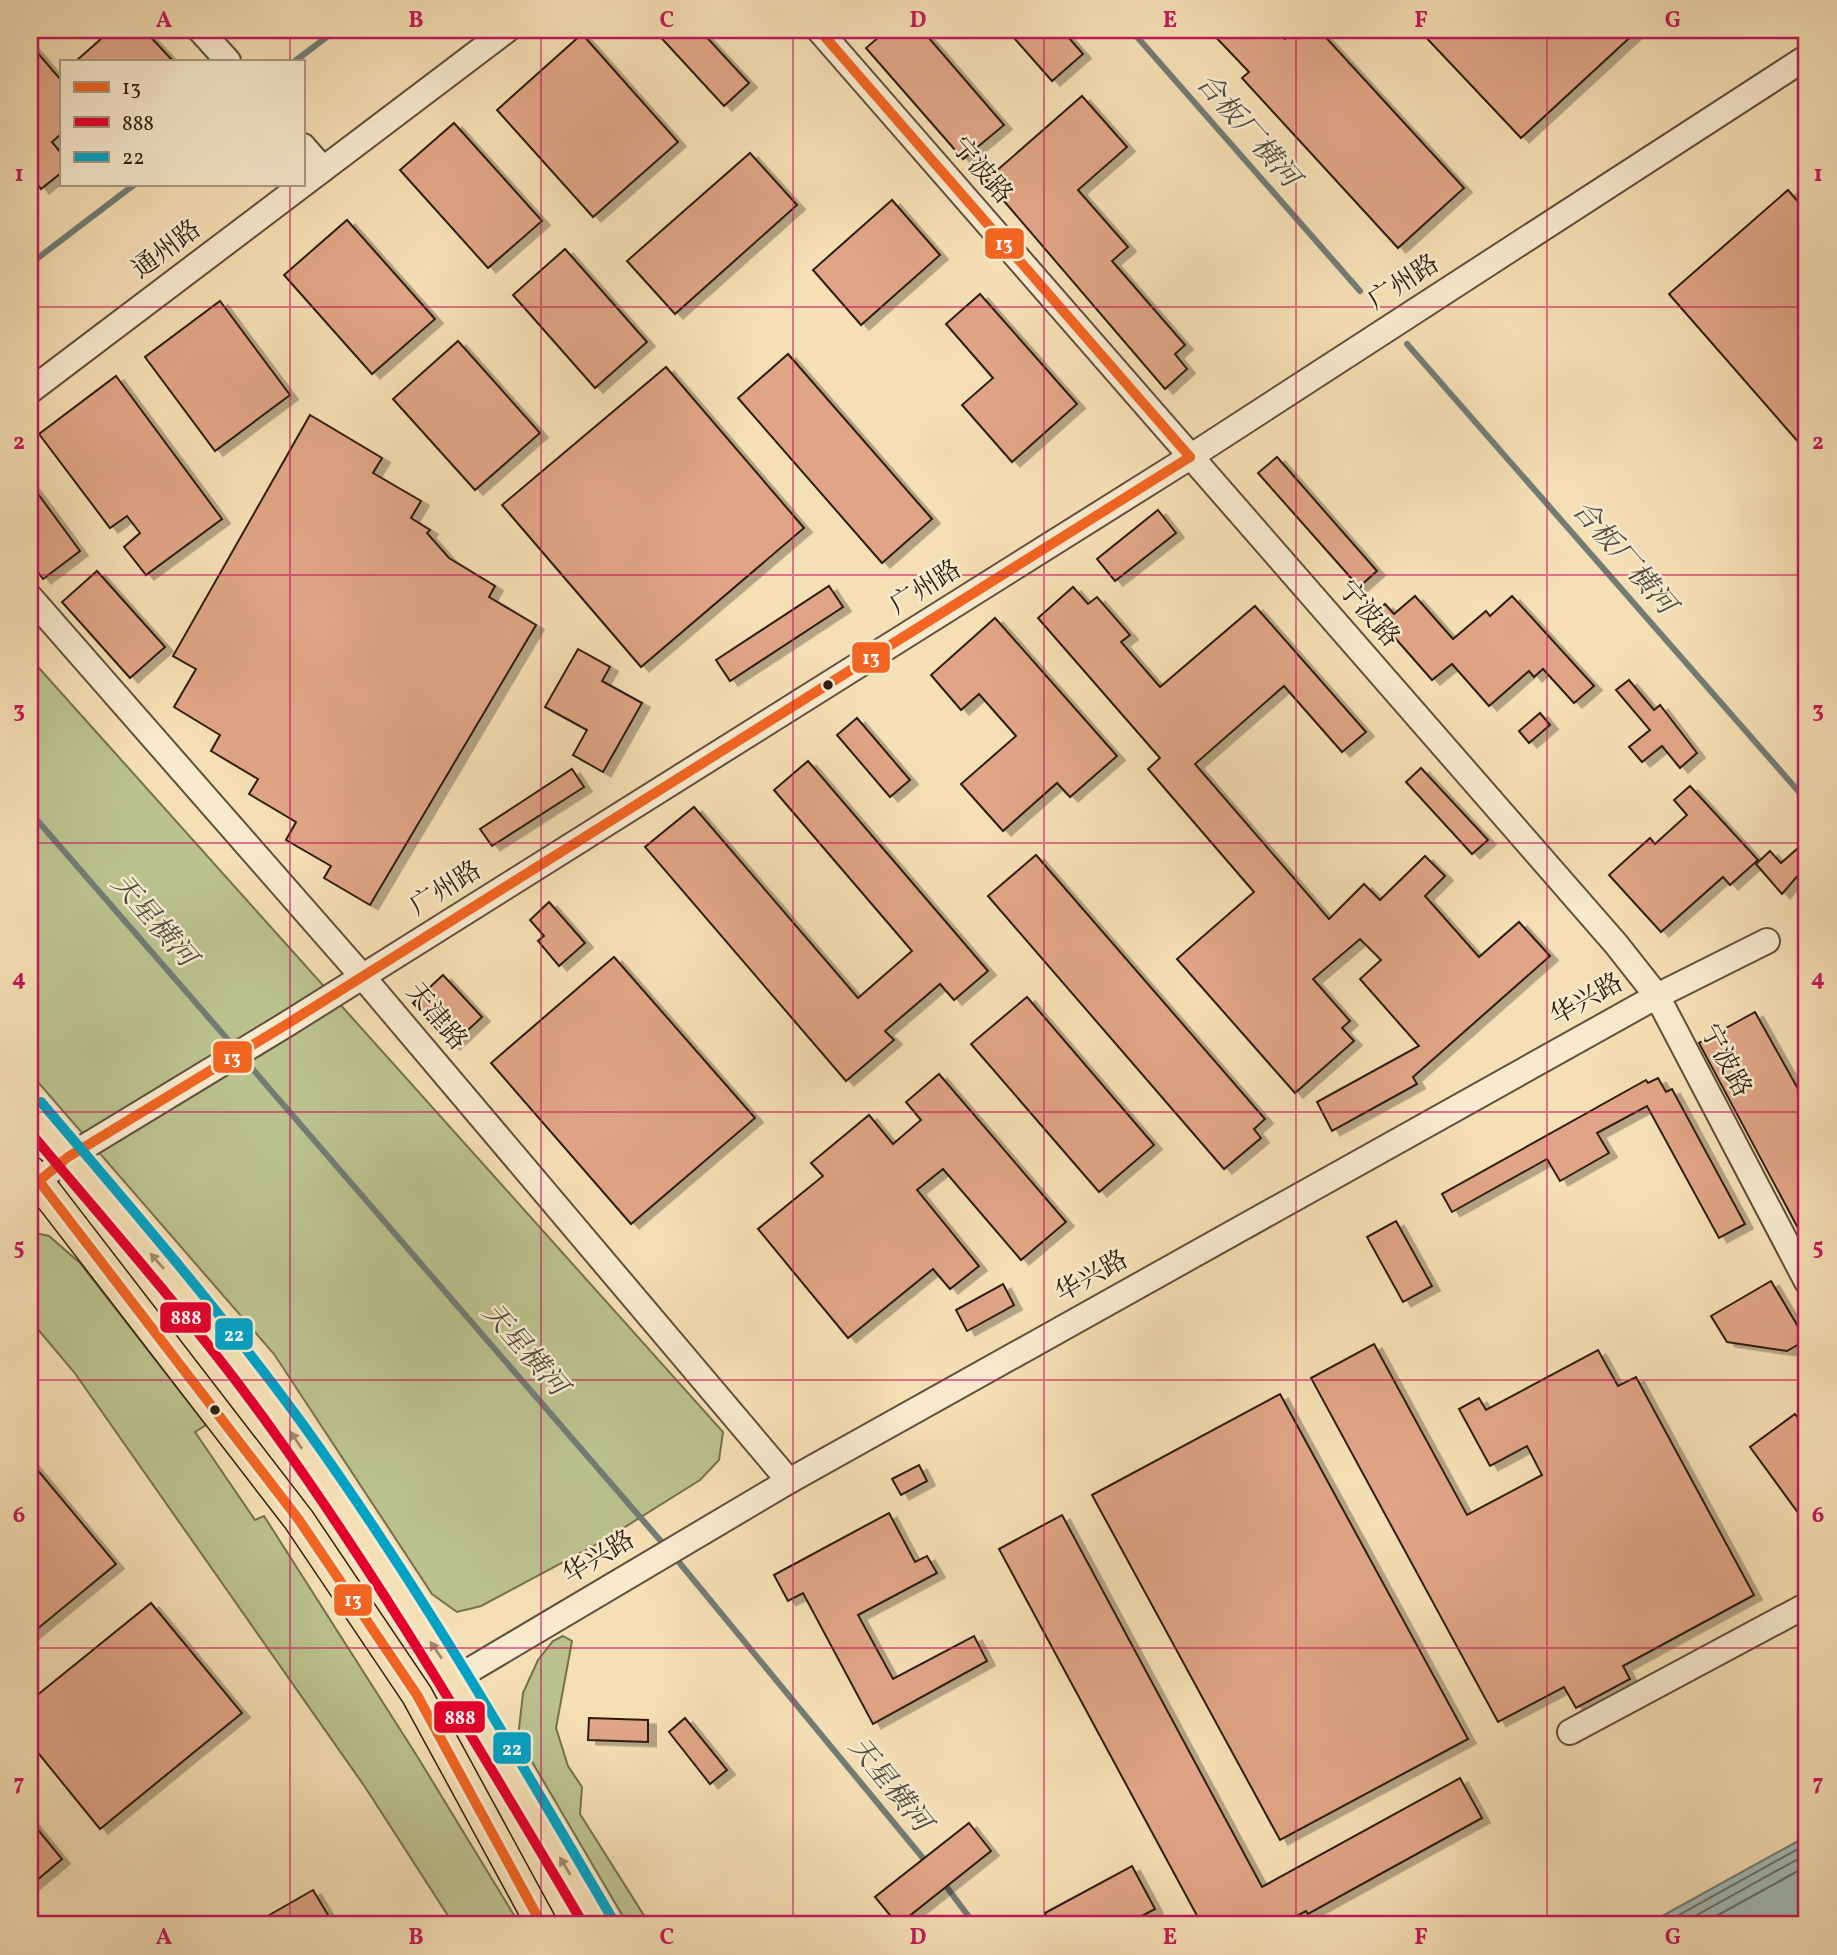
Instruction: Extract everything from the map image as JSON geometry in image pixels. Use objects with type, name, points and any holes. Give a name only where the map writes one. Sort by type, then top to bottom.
[{"type":"main road","points":[[30,1111],[199,1308],[294,1436],[455,1679],[600,1925]]},
{"type":"main road","points":[[33,1180],[307,1531],[417,1695],[542,1925]]},
{"type":"street","points":[[200,30],[227,60]]},
{"type":"street","name":"通州路","points":[[304,183],[507,30]]},
{"type":"street","name":"宁波路","points":[[819,30],[1616,944],[1657,996],[1807,1282]]},
{"type":"street","name":"广州路","points":[[33,1180],[288,1024],[1191,457],[1807,57]]},
{"type":"street","points":[[304,147],[323,169]]},
{"type":"street","name":"通州路","points":[[30,391],[301,186]]},
{"type":"street","name":"天津路","points":[[30,597],[362,976],[789,1481]]},
{"type":"street","name":"华兴路","points":[[455,1679],[789,1481],[1657,996],[1767,941]]},
{"type":"street","points":[[1570,1732],[1807,1605]]},
{"type":"green space","points":[[30,658],[723,1432],[719,1460],[700,1480],[601,1542],[481,1606],[457,1612],[432,1594],[274,1354],[30,1073]]},
{"type":"green space","points":[[30,1232],[49,1236],[80,1263],[206,1425],[195,1432],[255,1520],[264,1516],[417,1756],[520,1925],[454,1925],[365,1787],[74,1372],[30,1320]]},
{"type":"green space","points":[[563,1636],[572,1641],[556,1728],[568,1766],[582,1787],[580,1814],[650,1925],[628,1925],[518,1738],[523,1693],[538,1660],[553,1641]]},
{"type":"water","points":[[1807,1836],[1807,1925],[1646,1925]]},
{"type":"building","points":[[111,30],[144,30],[172,60],[77,60]]},
{"type":"building","points":[[654,30],[700,30],[749,83],[724,106]]},
{"type":"building","points":[[887,30],[922,30],[1004,125],[963,159],[866,48]]},
{"type":"building","points":[[1007,30],[1062,30],[1083,54],[1052,81]]},
{"type":"building","points":[[1209,30],[1276,30],[1285,39],[1295,30],[1319,30],[1464,188],[1398,248],[1242,78],[1249,72]]},
{"type":"building","points":[[1419,30],[1638,30],[1521,138]]},
{"type":"building","points":[[582,34],[678,142],[593,217],[497,110]]},
{"type":"building","points":[[30,44],[60,79],[60,135],[52,142],[60,152],[60,174],[41,189],[30,174]]},
{"type":"building","points":[[1082,96],[1127,147],[1078,190],[1128,247],[1112,261],[1185,345],[1175,354],[1187,369],[1165,389],[986,180]]},
{"type":"building","points":[[454,123],[542,221],[488,268],[400,170]]},
{"type":"building","points":[[750,153],[797,205],[675,314],[627,261]]},
{"type":"building","points":[[1788,190],[1807,212],[1807,452],[1669,294]]},
{"type":"building","points":[[892,200],[940,255],[861,325],[813,270]]},
{"type":"building","points":[[347,220],[435,319],[372,374],[284,275]]},
{"type":"building","points":[[565,249],[647,342],[595,388],[513,295]]},
{"type":"building","points":[[980,294],[1077,404],[1012,462],[962,405],[993,378],[946,324]]},
{"type":"building","points":[[220,301],[290,395],[215,451],[145,357]]},
{"type":"building","points":[[458,341],[540,433],[475,490],[393,399]]},
{"type":"building","points":[[788,354],[932,519],[882,563],[738,398]]},
{"type":"building","points":[[666,367],[804,528],[641,667],[502,505]]},
{"type":"building","points":[[116,376],[222,519],[146,575],[124,547],[140,533],[127,516],[110,528],[39,434]]},
{"type":"building","points":[[310,415],[382,458],[373,473],[421,501],[411,518],[430,530],[427,533],[449,558],[495,586],[489,597],[536,625],[370,905],[324,878],[331,866],[286,840],[296,822],[249,794],[258,779],[211,751],[220,735],[174,707],[196,669],[173,656]]},
{"type":"building","points":[[1277,457],[1377,571],[1359,587],[1258,473]]},
{"type":"building","points":[[30,483],[80,551],[43,579],[30,561]]},
{"type":"building","points":[[1158,510],[1176,533],[1115,581],[1097,559]]},
{"type":"building","points":[[97,571],[165,647],[130,678],[62,602]]},
{"type":"building","points":[[829,586],[843,607],[730,681],[716,660]]},
{"type":"building","points":[[1073,587],[1088,604],[1097,597],[1130,635],[1121,642],[1160,687],[1255,606],[1366,732],[1342,752],[1284,686],[1195,764],[1329,919],[1364,884],[1380,900],[1425,856],[1445,876],[1425,896],[1479,957],[1519,922],[1550,956],[1413,1077],[1417,1084],[1332,1131],[1317,1102],[1419,1046],[1360,979],[1381,960],[1360,939],[1313,979],[1350,1021],[1342,1028],[1354,1041],[1295,1093],[1177,959],[1254,892],[1148,769],[1160,758],[1038,618]]},
{"type":"building","points":[[1415,596],[1453,639],[1486,611],[1490,616],[1512,596],[1594,686],[1574,703],[1543,669],[1534,677],[1529,671],[1489,706],[1452,664],[1432,680],[1374,614],[1385,604],[1394,614]]},
{"type":"building","points":[[995,618],[1117,756],[1070,797],[1057,783],[1003,831],[961,784],[1016,736],[979,694],[961,710],[931,675]]},
{"type":"building","points":[[578,649],[610,667],[602,681],[642,703],[603,772],[573,755],[587,730],[545,707]]},
{"type":"building","points":[[1629,680],[1654,710],[1660,705],[1697,753],[1680,768],[1662,746],[1642,762],[1629,747],[1650,730],[1616,690]]},
{"type":"building","points":[[1540,713],[1550,725],[1529,743],[1519,731]]},
{"type":"building","points":[[857,718],[910,780],[890,797],[837,735]]},
{"type":"building","points":[[808,761],[988,971],[954,1000],[940,984],[885,1031],[894,1040],[846,1081],[645,847],[694,807],[858,998],[912,951],[774,790]]},
{"type":"building","points":[[1421,768],[1488,840],[1472,854],[1406,782]]},
{"type":"building","points":[[572,769],[584,787],[492,846],[480,829]]},
{"type":"building","points":[[1690,786],[1758,860],[1730,885],[1723,877],[1661,932],[1609,875],[1650,838],[1655,844],[1687,815],[1674,800]]},
{"type":"building","points":[[1807,840],[1807,865],[1782,894],[1756,864],[1770,851],[1781,863]]},
{"type":"building","points":[[1036,855],[1265,1119],[1254,1129],[1261,1138],[1224,1169],[988,896]]},
{"type":"building","points":[[549,902],[585,943],[559,966],[538,941],[544,936],[530,920]]},
{"type":"building","points":[[614,957],[755,1118],[631,1224],[491,1063]]},
{"type":"building","points":[[443,975],[482,1017],[452,1045],[413,1003]]},
{"type":"building","points":[[1027,997],[1154,1145],[1099,1192],[971,1044]]},
{"type":"building","points":[[1755,1012],[1807,1105],[1807,1245],[1699,1043]]},
{"type":"building","points":[[939,1074],[1066,1222],[1021,1260],[943,1169],[917,1190],[979,1266],[950,1289],[933,1269],[848,1338],[758,1229],[823,1176],[811,1163],[869,1115],[893,1144],[921,1120],[906,1102]]},
{"type":"building","points":[[1658,1078],[1666,1092],[1672,1089],[1745,1224],[1719,1238],[1647,1106],[1597,1133],[1609,1153],[1560,1181],[1547,1159],[1452,1212],[1442,1194],[1646,1080],[1648,1083]]},
{"type":"building","points":[[1396,1221],[1432,1286],[1403,1302],[1367,1237]]},
{"type":"building","points":[[1771,1281],[1806,1340],[1787,1351],[1727,1342],[1711,1316]]},
{"type":"building","points":[[1003,1284],[1014,1305],[967,1331],[956,1310]]},
{"type":"building","points":[[1374,1344],[1467,1515],[1542,1475],[1527,1446],[1490,1466],[1459,1409],[1479,1398],[1486,1410],[1598,1350],[1618,1386],[1636,1377],[1754,1595],[1623,1666],[1630,1679],[1576,1708],[1564,1687],[1498,1722],[1311,1378]]},
{"type":"building","points":[[1280,1394],[1468,1739],[1280,1840],[1092,1495]]},
{"type":"building","points":[[1795,1414],[1807,1430],[1807,1525],[1750,1447]]},
{"type":"building","points":[[30,1461],[116,1564],[30,1635]]},
{"type":"building","points":[[919,1465],[927,1481],[901,1495],[892,1479]]},
{"type":"building","points":[[889,1513],[915,1562],[927,1556],[937,1573],[858,1615],[893,1679],[974,1636],[987,1661],[873,1724],[803,1593],[788,1601],[774,1575]]},
{"type":"building","points":[[1062,1515],[1262,1887],[1460,1778],[1482,1818],[1308,1914],[1306,1911],[1279,1925],[1202,1925],[999,1549]]},
{"type":"building","points":[[151,1603],[242,1713],[100,1829],[30,1743],[30,1701]]},
{"type":"building","points":[[589,1718],[648,1720],[648,1742],[588,1740]]},
{"type":"building","points":[[685,1718],[727,1770],[710,1784],[669,1732]]},
{"type":"building","points":[[30,1820],[62,1859],[30,1886]]},
{"type":"building","points":[[969,1823],[991,1851],[898,1925],[875,1897]]},
{"type":"building","points":[[1132,1866],[1155,1909],[1125,1925],[1052,1925],[1045,1913]]},
{"type":"building","points":[[313,1890],[334,1925],[252,1925]]},
{"type":"waterway","points":[[296,60],[336,30]]},
{"type":"waterway","name":"合板厂横河","points":[[1131,30],[1360,291]]},
{"type":"waterway","points":[[30,264],[132,186]]},
{"type":"waterway","name":"合板厂横河","points":[[1407,344],[1807,801]]},
{"type":"waterway","name":"天星横河","points":[[30,812],[236,1049]]},
{"type":"waterway","name":"天星横河","points":[[243,1058],[666,1547]]},
{"type":"waterway","name":"天星横河","points":[[673,1555],[927,1863]]},
{"type":"waterway","name":"天星横河","points":[[943,1882],[975,1925]]},
{"type":"transit line","name":"13","points":[[819,30],[1190,457]]},
{"type":"transit line","name":"13","points":[[542,1925],[417,1695],[299,1520],[39,1181],[68,1157],[287,1024],[1190,457]]},
{"type":"transit line","name":"22","points":[[41,1102],[176,1261],[304,1426],[346,1485],[464,1668],[612,1918]]},
{"type":"transit line","name":"888","points":[[30,1132],[192,1325],[283,1445],[401,1622],[584,1925]]}]
